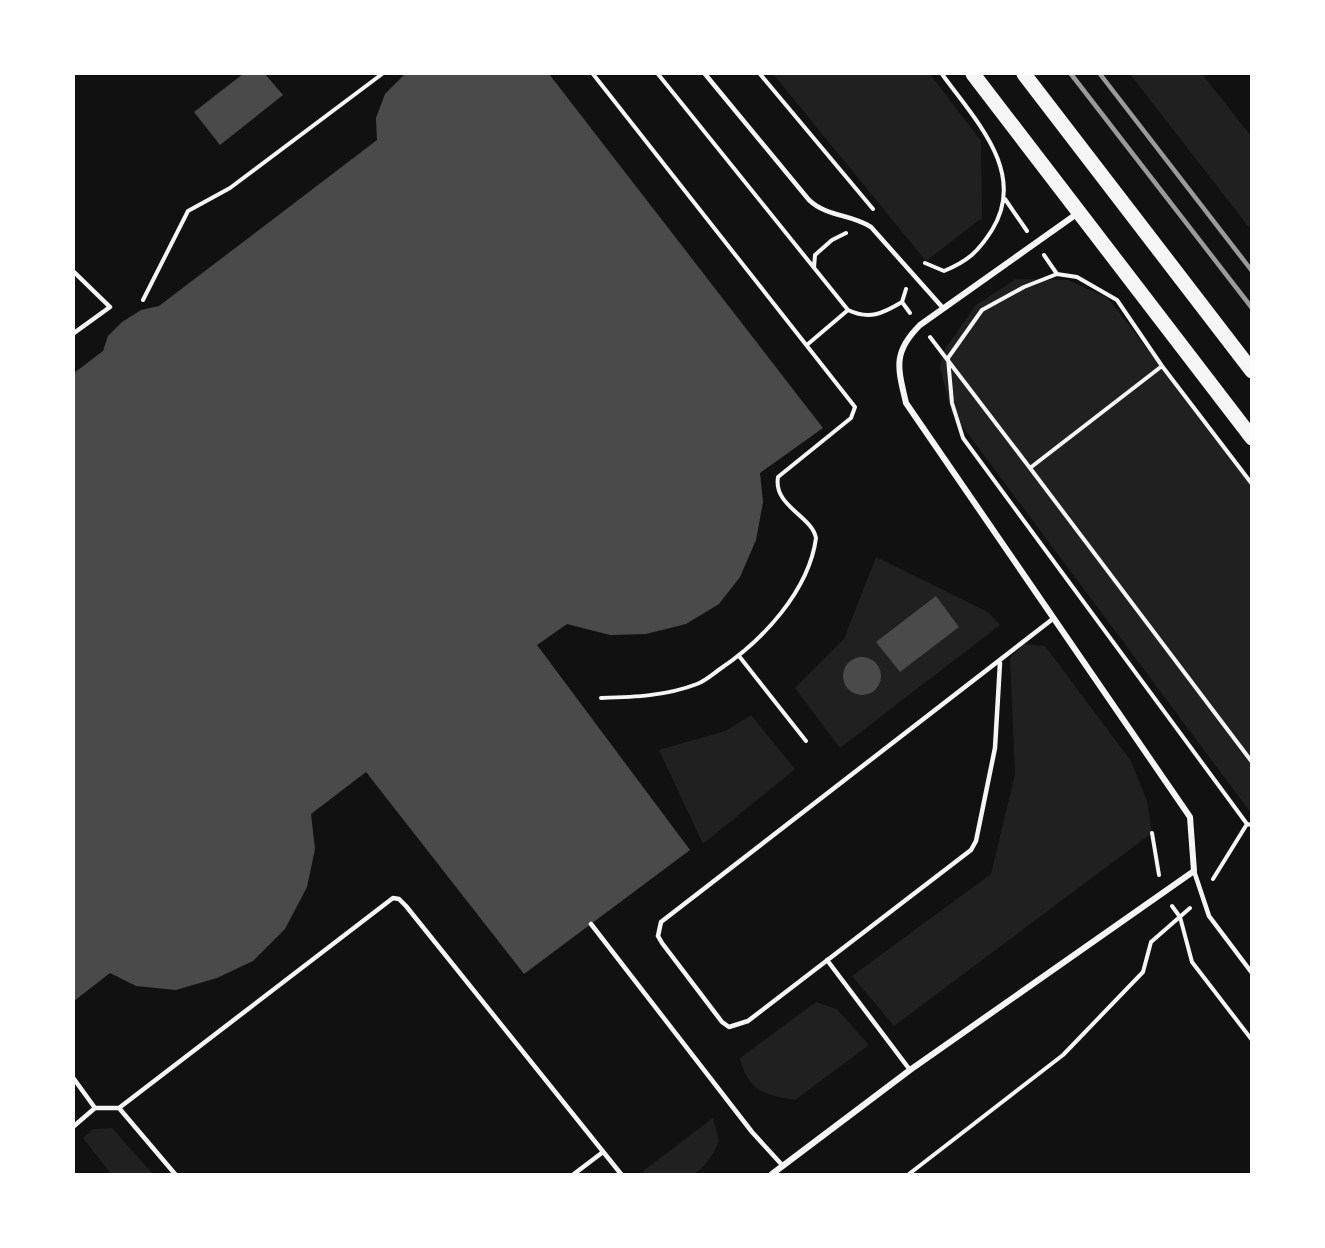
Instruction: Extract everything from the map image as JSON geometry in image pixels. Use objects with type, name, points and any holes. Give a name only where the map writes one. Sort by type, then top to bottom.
[{"type":"main road","points":[[973,74],[1251,438]]},
{"type":"main road","points":[[1024,74],[1251,371]]},
{"type":"street","points":[[772,1174],[910,1070],[1194,871],[1190,817],[906,403],[898,369],[899,356],[907,338],[920,325],[1079,212]]},
{"type":"lane","points":[[705,74],[809,200],[823,211],[863,221],[871,226],[943,308]]},
{"type":"lane","points":[[74,272],[110,307],[74,333]]},
{"type":"lane","points":[[1000,663],[995,748],[976,841],[963,856],[748,1021],[740,1026],[729,1027],[722,1022],[662,943],[658,929],[661,922],[1000,663],[1054,618]]},
{"type":"lane","points":[[1194,871],[1209,916],[1251,973]]},
{"type":"lane","points":[[74,1125],[96,1108],[119,1108],[393,898],[406,906],[621,1174]]},
{"type":"lane","points":[[591,924],[752,1132],[783,1166]]},
{"type":"lane","points":[[827,960],[910,1070]]},
{"type":"lane","points":[[74,1079],[96,1108]]},
{"type":"lane","points":[[119,1108],[175,1174]]},
{"type":"lane","points":[[574,1174],[603,1152]]},
{"type":"path","points":[[143,300],[188,211],[230,188],[382,74]]},
{"type":"path","points":[[593,74],[808,344],[852,401],[855,413],[778,477],[779,491],[794,514],[815,532],[815,545],[797,589],[766,633],[739,656],[698,684],[647,697],[601,698]]},
{"type":"path","points":[[658,74],[848,310],[863,317],[883,314],[902,302],[907,285]]},
{"type":"path","points":[[760,74],[875,212]]},
{"type":"path","points":[[924,262],[944,271],[966,261],[984,242],[998,219],[1005,199],[1001,165],[989,139],[942,74]]},
{"type":"path","points":[[814,268],[815,255],[832,240],[850,231]]},
{"type":"path","points":[[909,1174],[1063,1055],[1143,972],[1151,942],[1203,896],[1249,824],[963,438],[952,403],[948,358],[982,310],[1024,287],[1057,274],[1077,277],[1117,300],[1162,366],[1251,484]]},
{"type":"path","points":[[902,302],[948,358],[1251,762]]},
{"type":"path","points":[[808,344],[848,310]]},
{"type":"path","points":[[1030,468],[1162,366]]},
{"type":"path","points":[[739,656],[806,741]]},
{"type":"path","points":[[1152,833],[1162,892],[1180,917],[1192,962],[1251,1040]]},
{"type":"shaded area","points":[[773,74],[930,74],[981,141],[982,218],[926,261]]},
{"type":"shaded area","points":[[1130,74],[1202,74],[1251,136],[1251,230]]},
{"type":"shaded area","points":[[1016,279],[1068,280],[1108,298],[1251,484],[1251,813],[951,411],[940,367],[943,352],[976,305]]},
{"type":"shaded area","points":[[876,557],[988,612],[1000,625],[840,748],[795,688],[844,639]]},
{"type":"shaded area","points":[[1024,644],[1045,646],[1131,761],[1147,801],[1152,833],[894,1026],[852,976],[991,874],[1015,774],[1010,658]]},
{"type":"shaded area","points":[[751,715],[795,769],[703,844],[659,750],[725,731]]},
{"type":"shaded area","points":[[816,1002],[837,1009],[869,1045],[795,1100],[759,1090],[748,1078],[740,1058]]},
{"type":"shaded area","points":[[713,1118],[719,1141],[705,1165],[698,1171],[682,1176],[645,1174],[643,1171]]},
{"type":"shaded area","points":[[112,1128],[153,1174],[111,1174],[83,1138],[93,1129]]},
{"type":"building","points":[[243,74],[265,74],[283,95],[220,145],[194,112]]},
{"type":"building","points":[[405,74],[549,74],[823,428],[760,473],[763,502],[756,540],[740,577],[719,604],[686,624],[646,634],[610,635],[567,624],[537,645],[690,850],[524,974],[366,772],[311,814],[315,849],[307,887],[285,929],[253,961],[217,978],[176,990],[136,986],[110,973],[74,1001],[74,373],[103,351],[108,336],[122,322],[141,310],[159,306],[377,140],[376,118],[385,94]]},
{"type":"building","points":[[936,596],[959,627],[900,672],[876,642]]},
{"type":"building","points":[[862,657],[876,662],[881,676],[876,690],[862,695],[848,690],[843,676],[848,662]]},
{"type":"railway","points":[[1071,74],[1252,308]]},
{"type":"railway","points":[[1100,74],[1252,271]]}]
